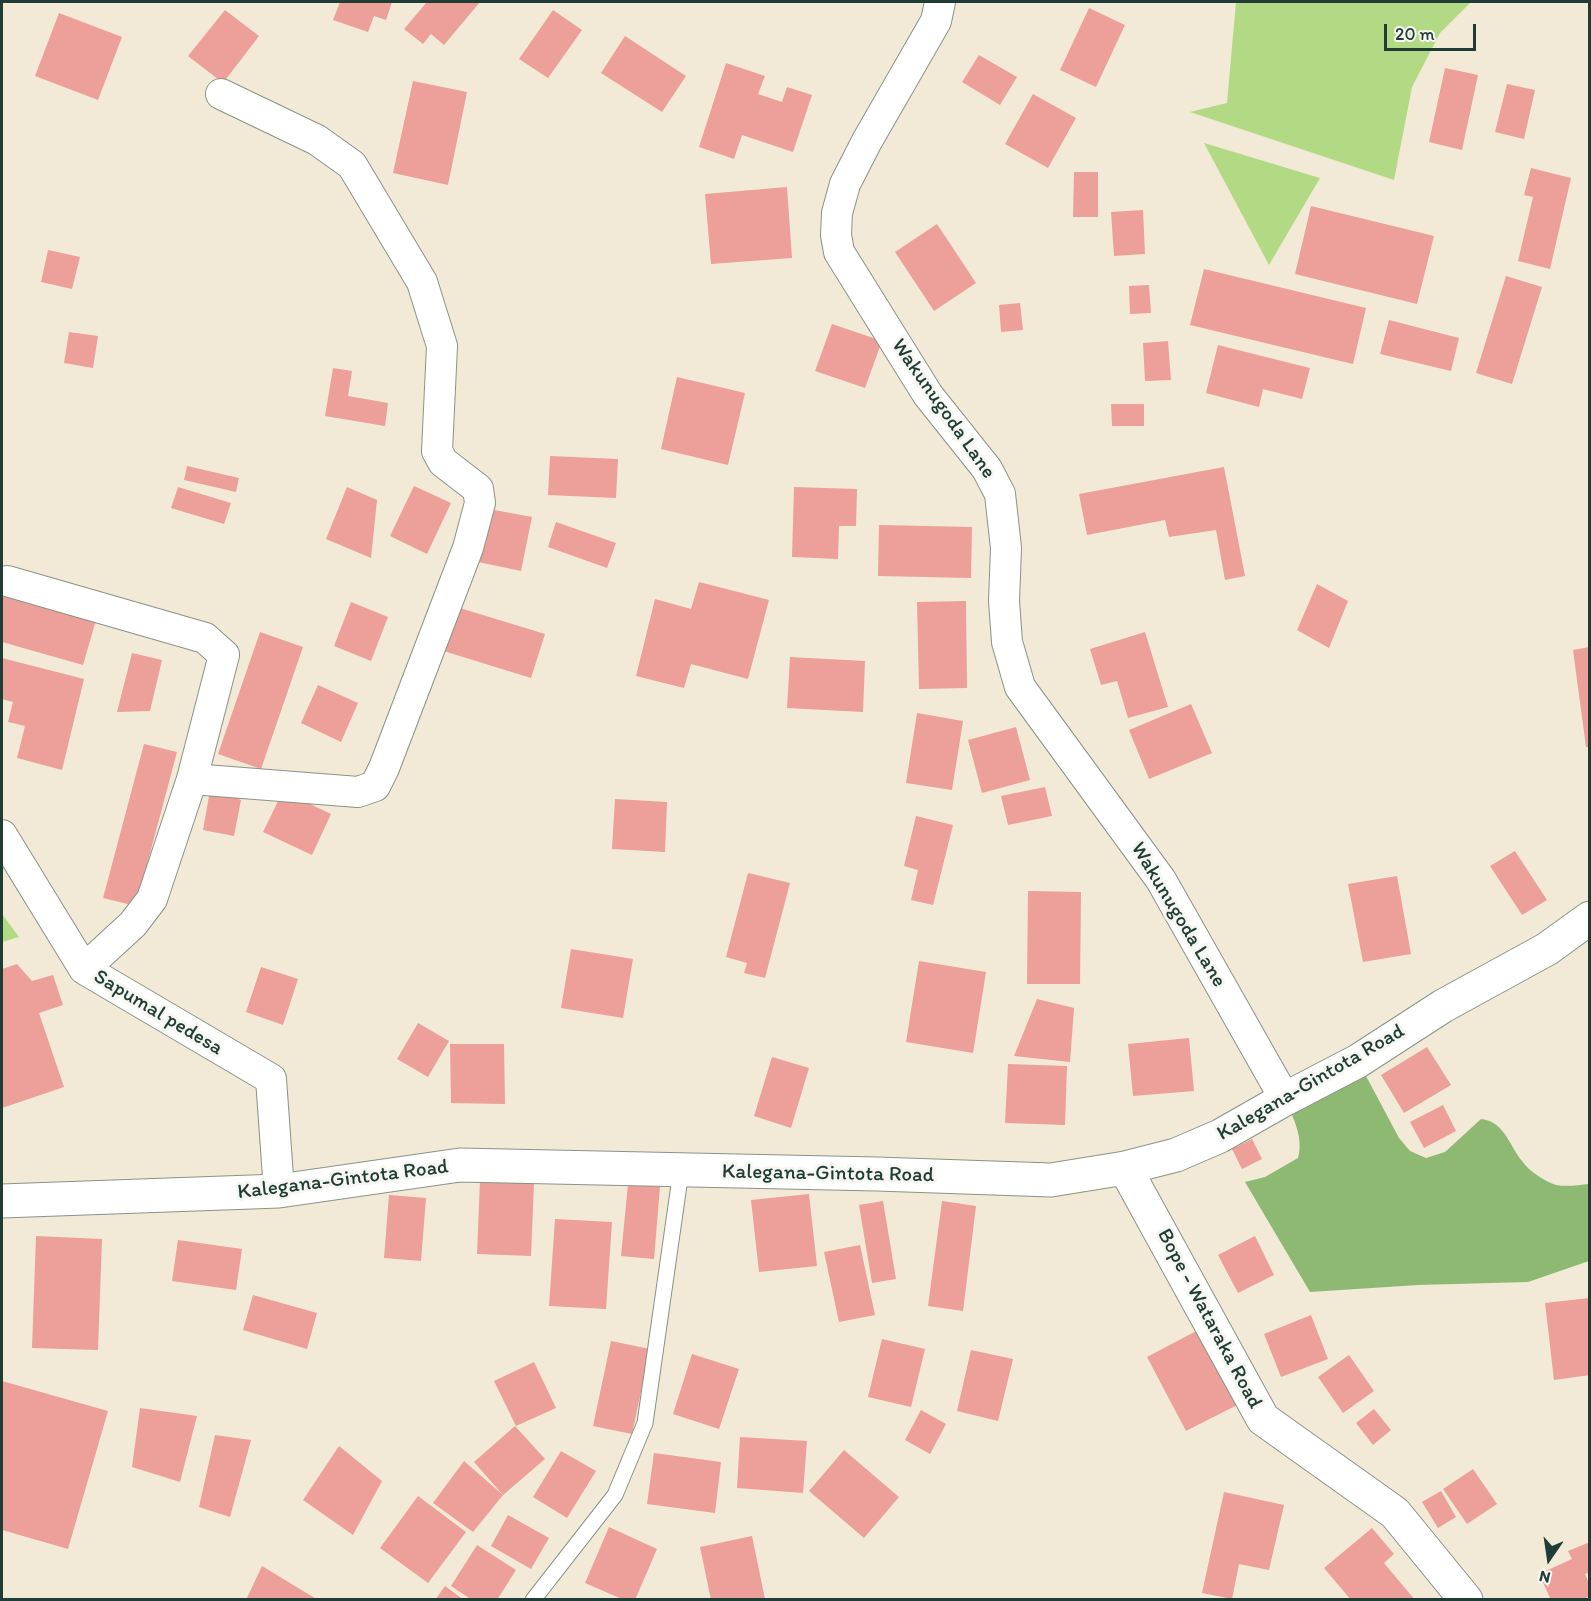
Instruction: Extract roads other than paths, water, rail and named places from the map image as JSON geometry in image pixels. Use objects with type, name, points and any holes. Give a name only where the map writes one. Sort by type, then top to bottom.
[{"type":"main road","name":"Kalegana-Gintota Road","points":[[2,1201],[279,1191],[460,1165],[1051,1180],[1125,1168],[1176,1155],[1220,1136],[1358,1061],[1443,1006],[1546,949],[1590,918]]},
{"type":"main road","name":"Bope - Wataraka Road","points":[[1125,1168],[1263,1419],[1395,1513],[1466,1599]]},
{"type":"street","name":"Wakunugoda Lane","points":[[940,2],[936,21],[845,184],[837,213],[836,235],[839,252],[928,395],[987,469],[1000,494],[1006,548],[1004,601],[1007,642],[1020,687],[1161,880],[1285,1099]]},
{"type":"street","points":[[192,779],[358,792],[375,786],[384,768],[468,548],[480,503],[478,489],[443,462],[437,451],[442,346],[422,282],[352,165],[317,140],[221,94]]},
{"type":"street","points":[[7,581],[205,638],[224,655],[192,779],[152,899],[133,924],[84,969]]},
{"type":"street","name":"Sapumal pedesa","points":[[2,835],[84,969],[271,1079],[279,1191]]},
{"type":"lane","points":[[533,1599],[615,1495],[645,1423],[681,1171]]}]
